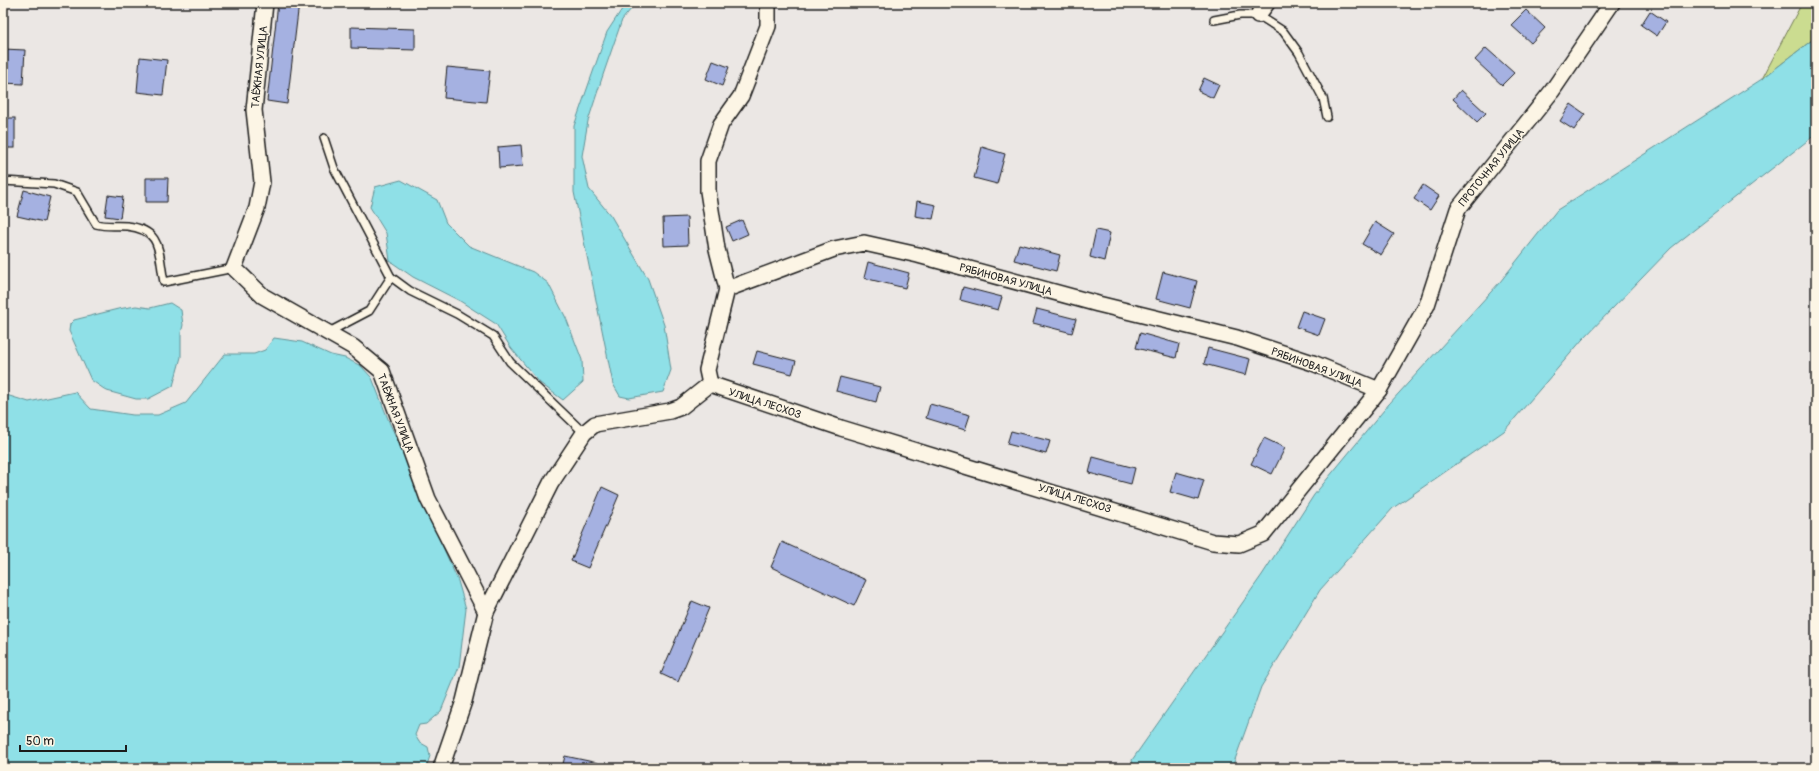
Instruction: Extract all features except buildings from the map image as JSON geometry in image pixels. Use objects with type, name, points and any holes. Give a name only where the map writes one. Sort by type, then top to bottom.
[{"type":"street","name":"ТАЁЖНАЯ УЛИЦА","points":[[265,3],[254,110],[262,182],[257,208],[234,268],[263,296],[353,347],[382,371],[428,499],[486,612]]},
{"type":"street","points":[[441,768],[464,701],[486,612],[550,483],[584,433],[595,424],[670,411],[681,406],[710,384],[707,370],[727,289],[714,235],[708,191],[708,161],[721,124],[741,96],[768,26],[768,3]]},
{"type":"street","points":[[1258,15],[1267,3]]},
{"type":"street","name":"ПРОТОЧНАЯ УЛИЦА","points":[[1379,390],[1427,305],[1458,209],[1552,91],[1612,3]]},
{"type":"street","name":"РЯБИНОВАЯ УЛИЦА","points":[[727,289],[834,249],[864,243],[918,255],[1098,304],[1237,338],[1313,363],[1379,390]]},
{"type":"street","name":"УЛИЦА ЛЕСХОЗ","points":[[710,384],[840,428],[1213,542],[1239,544],[1263,534],[1379,390]]},
{"type":"lane","points":[[1214,20],[1240,15],[1258,15],[1283,31],[1299,53],[1323,98],[1327,117]]},
{"type":"lane","points":[[324,138],[334,168],[391,277],[410,290],[457,314],[493,336],[510,362],[584,433]]},
{"type":"lane","points":[[3,181],[54,184],[62,186],[77,192],[96,224],[107,227],[127,226],[147,230],[156,241],[164,282],[234,268]]},
{"type":"lane","points":[[326,333],[369,311],[391,277]]},
{"type":"green space","points":[[1802,3],[1816,3],[1816,37],[1762,79]]},
{"type":"water","points":[[626,3],[636,3],[622,20],[588,121],[582,156],[589,189],[611,216],[648,279],[664,325],[671,370],[663,392],[629,398],[620,396],[613,384],[574,192],[574,126],[607,32]]},
{"type":"water","points":[[1816,37],[1816,134],[1671,248],[1582,340],[1504,431],[1393,508],[1320,590],[1261,687],[1232,768],[1134,768],[1132,760],[1262,575],[1314,495],[1389,404],[1500,282],[1557,210],[1762,79]]},
{"type":"water","points":[[401,180],[437,200],[446,223],[469,246],[533,272],[548,283],[566,318],[582,360],[583,382],[563,400],[540,383],[511,348],[496,324],[460,301],[413,277],[390,261],[386,233],[370,207],[375,187]]},
{"type":"water","points":[[170,303],[181,310],[183,325],[181,333],[181,357],[173,386],[148,399],[136,399],[107,391],[91,380],[69,331],[70,324],[74,320],[118,309],[136,306],[150,308]]},
{"type":"water","points":[[274,338],[302,342],[331,355],[345,358],[361,366],[372,378],[390,424],[410,467],[423,508],[435,529],[458,581],[466,609],[459,667],[441,711],[426,724],[419,725],[415,735],[419,742],[428,747],[430,756],[426,768],[3,768],[3,394],[29,402],[75,392],[91,409],[133,415],[158,415],[186,403],[225,354],[254,354],[265,350]]}]
